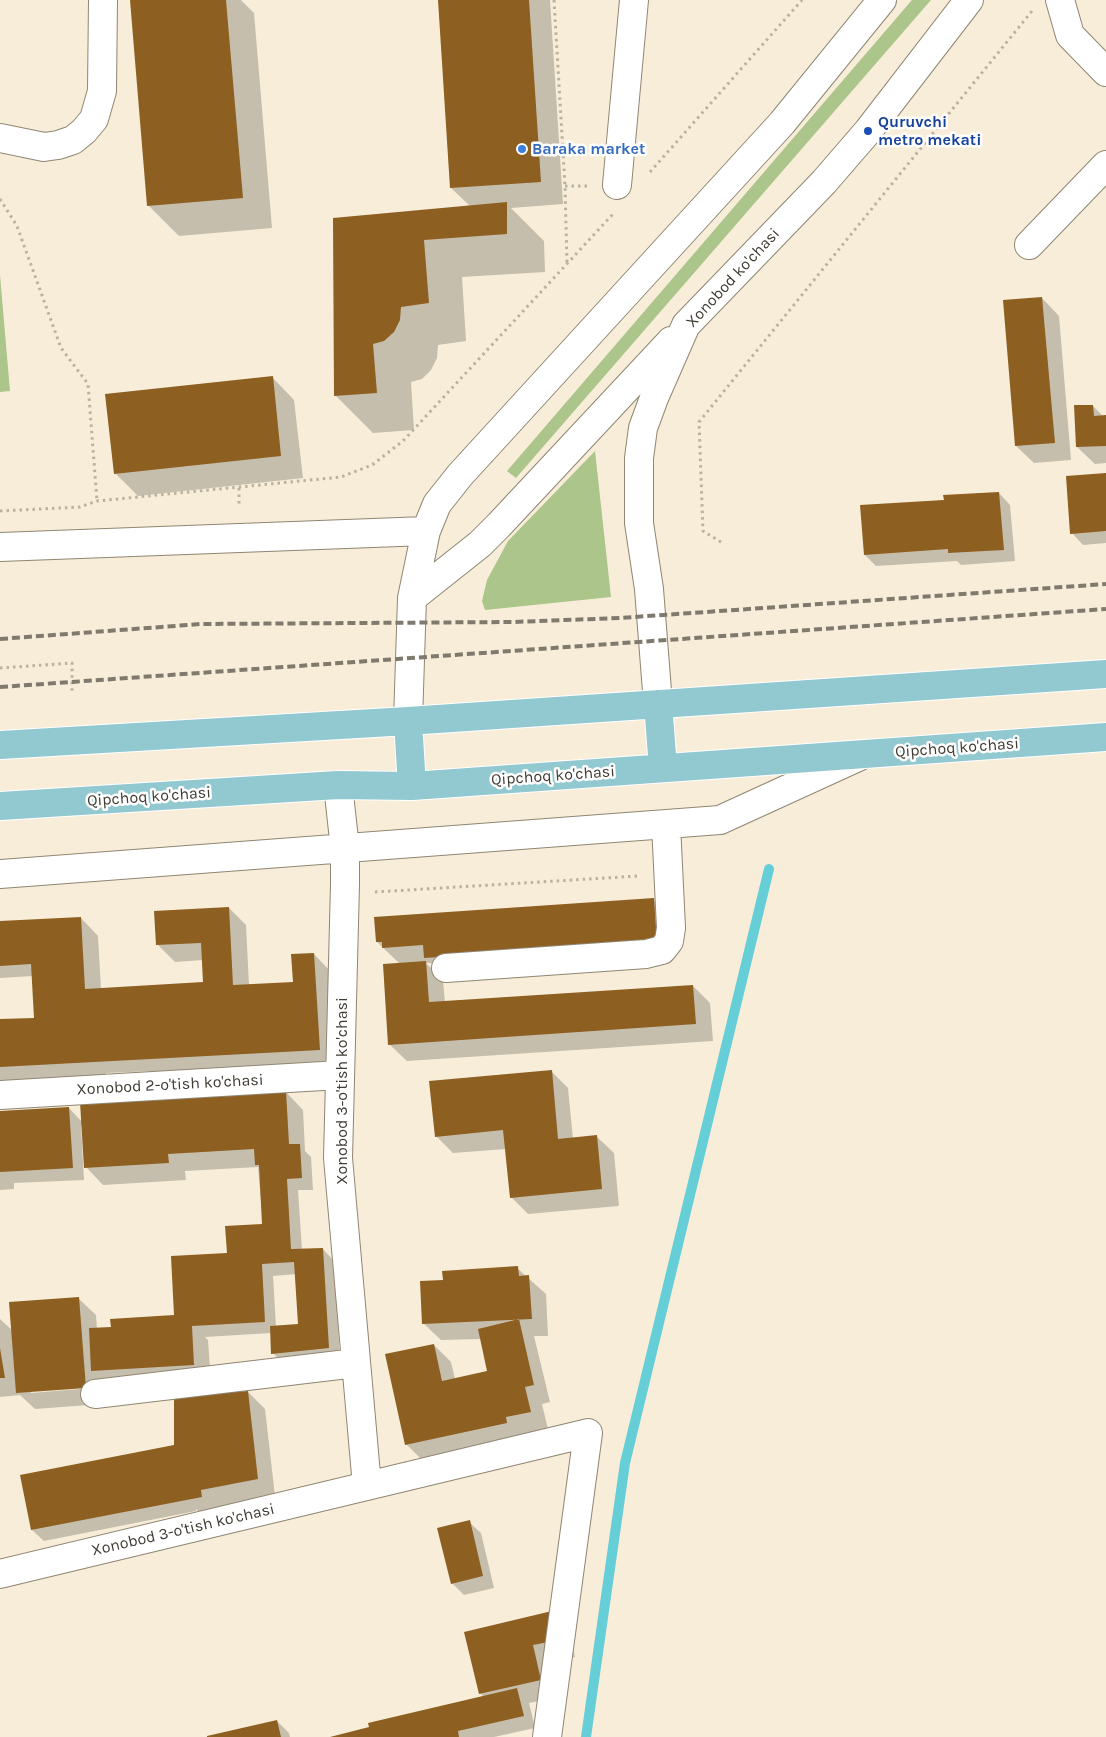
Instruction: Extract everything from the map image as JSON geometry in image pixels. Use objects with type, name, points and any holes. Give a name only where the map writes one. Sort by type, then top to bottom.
[{"type":"main road","points":[[0,745],[408,721],[1106,674]]},
{"type":"main road","points":[[658,704],[663,768]]},
{"type":"main road","points":[[408,721],[412,786]]},
{"type":"main road","name":"Qipchoq ko'chasi","points":[[0,806],[338,785],[412,786],[1106,737]]},
{"type":"street","points":[[0,138],[44,147],[58,145],[73,140],[84,131],[94,118],[102,91],[103,0]]},
{"type":"street","points":[[617,197],[634,0]]},
{"type":"street","points":[[408,721],[412,598],[426,531],[437,504],[460,475],[782,123],[882,0]]},
{"type":"street","name":"Xonobod ko'chasi","points":[[658,704],[649,589],[639,523],[640,458],[643,428],[686,325],[824,182],[868,131],[968,0]]},
{"type":"street","points":[[1048,3],[1070,35],[1106,72]]},
{"type":"street","points":[[1028,245],[1106,164]]},
{"type":"street","points":[[412,598],[480,544],[686,325]]},
{"type":"street","points":[[0,547],[426,531]]},
{"type":"street","points":[[0,874],[720,820],[864,755]]},
{"type":"street","name":"Xonobod 3-o'tish ko'chasi","points":[[338,785],[345,849],[338,1158],[367,1486]]},
{"type":"street","points":[[446,968],[646,954],[662,950],[669,941],[671,928],[666,824]]},
{"type":"street","name":"Xonobod 2-o'tish ko'chasi","points":[[0,1095],[340,1075]]},
{"type":"street","points":[[96,1394],[356,1363]]},
{"type":"street","name":"Xonobod 3-o'tish ko'chasi","points":[[0,1574],[588,1433],[547,1737]]},
{"type":"path","points":[[554,0],[565,186],[567,264]]},
{"type":"path","points":[[648,175],[802,0]]},
{"type":"path","points":[[721,542],[702,531],[698,422],[1048,3]]},
{"type":"path","points":[[0,511],[80,507],[97,501],[341,477],[372,465],[403,441],[567,264],[617,197]]},
{"type":"path","points":[[0,199],[16,226],[61,348],[88,384],[97,501]]},
{"type":"path","points":[[0,668],[72,663],[72,691]]},
{"type":"green space","points":[[912,0],[931,0],[516,478],[507,471]]},
{"type":"green space","points":[[0,275],[10,391],[0,392]]},
{"type":"green space","points":[[595,451],[611,597],[485,610],[482,601],[487,580],[508,541]]},
{"type":"building","points":[[130,0],[226,0],[243,198],[147,206]]},
{"type":"building","points":[[438,0],[529,0],[541,182],[450,188]]},
{"type":"building","points":[[507,202],[507,234],[424,240],[429,303],[401,307],[400,320],[394,332],[384,341],[373,344],[377,393],[334,396],[333,218]]},
{"type":"building","points":[[1042,297],[1055,443],[1015,446],[1003,300]]},
{"type":"building","points":[[273,376],[281,456],[114,474],[105,394]]},
{"type":"building","points":[[1074,405],[1093,405],[1094,416],[1106,415],[1106,446],[1076,447]]},
{"type":"building","points":[[1106,473],[1106,531],[1070,534],[1066,476]]},
{"type":"building","points":[[999,492],[1004,550],[948,553],[948,549],[864,555],[860,505],[944,500],[943,495]]},
{"type":"building","points":[[654,898],[657,943],[424,958],[423,945],[382,948],[382,942],[376,942],[374,917]]},
{"type":"building","points":[[229,907],[233,985],[293,982],[291,954],[314,953],[320,1050],[0,1067],[0,1019],[34,1018],[31,964],[0,966],[0,921],[81,917],[85,989],[203,982],[201,943],[156,945],[154,911]]},
{"type":"building","points":[[426,961],[429,1002],[693,985],[696,1024],[388,1045],[383,964]]},
{"type":"building","points":[[552,1070],[558,1139],[597,1135],[602,1189],[510,1198],[503,1130],[435,1137],[429,1081]]},
{"type":"building","points":[[286,1091],[289,1144],[300,1144],[302,1178],[287,1179],[291,1249],[323,1248],[329,1348],[271,1354],[270,1326],[298,1324],[294,1262],[262,1264],[265,1322],[192,1326],[194,1365],[91,1371],[89,1328],[111,1327],[110,1319],[174,1315],[171,1256],[227,1253],[225,1226],[262,1224],[259,1165],[255,1165],[254,1149],[168,1154],[169,1163],[84,1168],[80,1102]]},
{"type":"building","points":[[69,1107],[73,1168],[0,1172],[0,1111]]},
{"type":"building","points":[[518,1266],[519,1276],[529,1275],[532,1319],[422,1324],[420,1281],[443,1280],[442,1271]]},
{"type":"building","points":[[79,1297],[86,1388],[16,1393],[9,1302]]},
{"type":"building","points":[[519,1319],[534,1385],[525,1387],[531,1412],[506,1417],[507,1423],[405,1445],[385,1354],[434,1344],[442,1381],[487,1371],[478,1329]]},
{"type":"building","points":[[0,1348],[5,1378],[0,1378]]},
{"type":"building","points":[[248,1391],[258,1479],[201,1490],[202,1497],[31,1530],[20,1475],[174,1445],[174,1396]]},
{"type":"building","points":[[470,1520],[483,1576],[451,1584],[437,1528]]},
{"type":"building","points":[[552,1611],[559,1640],[533,1645],[541,1680],[479,1694],[464,1632]]},
{"type":"building","points":[[517,1688],[524,1716],[458,1731],[459,1737],[330,1737],[369,1727],[368,1723]]},
{"type":"building","points":[[277,1720],[281,1737],[207,1737],[207,1736]]},
{"type":"waterway","points":[[586,1737],[625,1463],[769,869]]},
{"type":"railway","points":[[0,639],[201,624],[513,622],[620,618],[1106,584]]},
{"type":"railway","points":[[0,687],[1106,609]]},
{"type":"place","name":"Quruvchi metro mekati","points":[[868,131]]},
{"type":"place","name":"Baraka market","points":[[522,149]]}]
